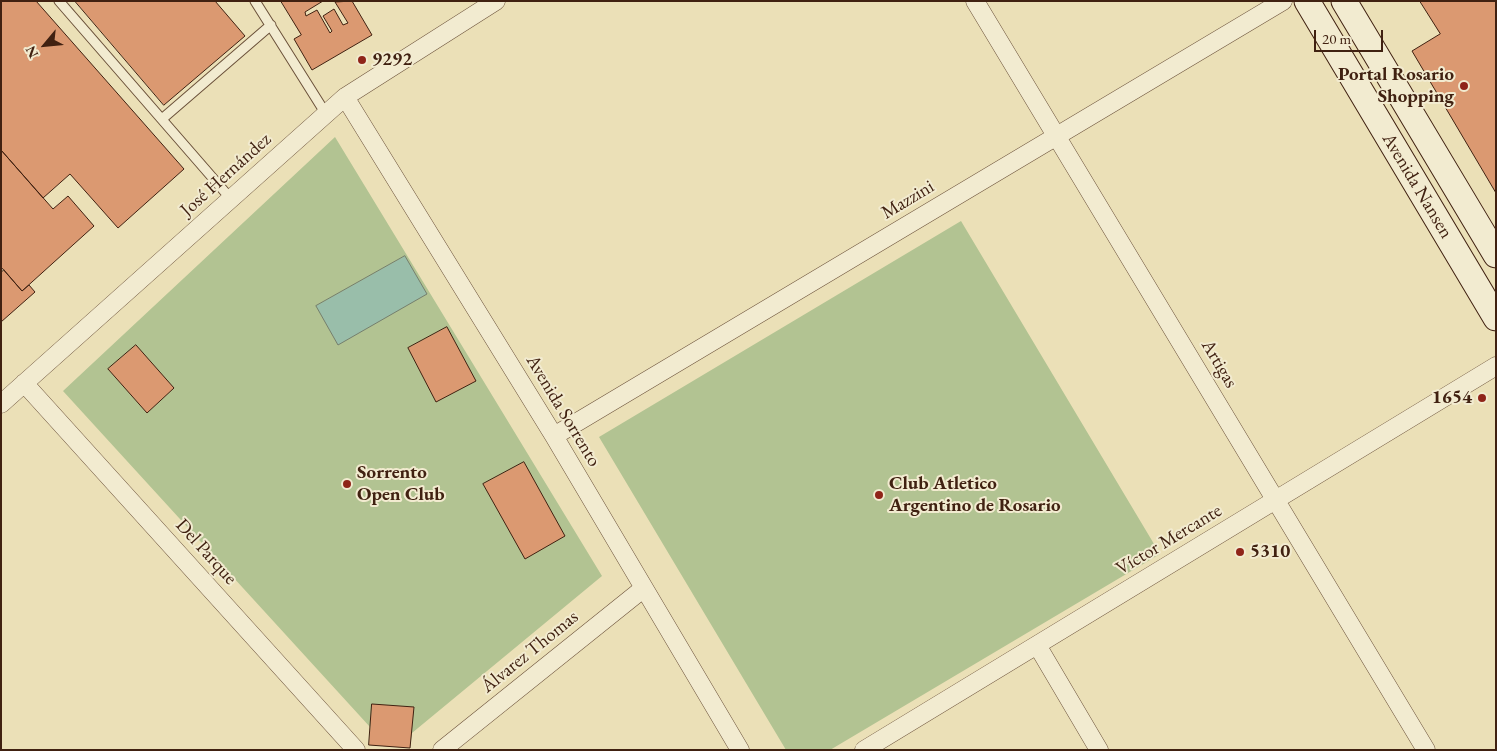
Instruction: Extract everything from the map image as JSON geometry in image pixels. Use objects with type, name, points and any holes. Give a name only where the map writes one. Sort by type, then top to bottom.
[{"type":"street","name":"José Hernández","points":[[1,404],[345,97],[496,1]]},
{"type":"street","name":"Artigas","points":[[974,1],[1426,750]]},
{"type":"street","name":"Mazzini","points":[[554,436],[1284,1]]},
{"type":"street","name":"Avenida Nansen","points":[[1307,1],[1496,318]]},
{"type":"street","name":"Avenida Nansen","points":[[1344,1],[1496,254]]},
{"type":"street","name":"Avenida Sorrento","points":[[345,97],[554,436],[740,750]]},
{"type":"street","name":"Víctor Mercante","points":[[864,750],[1496,366]]},
{"type":"street","name":"Del Parque","points":[[24,383],[356,750]]},
{"type":"street","name":"Álvarez Thomas","points":[[442,750],[644,588]]},
{"type":"street","points":[[1037,645],[1099,750]]},
{"type":"lane","points":[[59,1],[231,199]]},
{"type":"lane","points":[[255,1],[326,114]]},
{"type":"lane","points":[[162,119],[271,25]]},
{"type":"shaded area","name":"Sorrento Open Club","points":[[335,137],[602,576],[412,733],[410,748],[369,745],[370,727],[63,391]]},
{"type":"shaded area","name":"Club Atletico Argentino de Rosario","points":[[961,221],[1160,554],[830,750],[786,750],[599,437]]},
{"type":"shaded area","points":[[405,256],[427,294],[338,345],[316,306]]},
{"type":"building","points":[[1,1],[36,1],[184,169],[118,228],[70,174],[43,198],[1,150]]},
{"type":"building","points":[[75,1],[215,1],[245,36],[164,105]]},
{"type":"building","points":[[281,1],[323,1],[305,12],[306,16],[317,10],[330,33],[332,31],[323,16],[334,9],[343,25],[348,23],[335,2],[352,1],[372,35],[312,70],[294,39],[301,35]]},
{"type":"building","name":"Portal Rosario Shopping","points":[[1420,1],[1496,1],[1496,193],[1412,51],[1440,34]]},
{"type":"building","points":[[1,150],[53,209],[68,196],[94,226],[22,291],[1,267]]},
{"type":"building","points":[[4,270],[22,291],[29,285],[35,292],[1,322],[1,273]]},
{"type":"building","points":[[447,327],[476,381],[436,402],[408,348]]},
{"type":"building","points":[[136,345],[174,388],[147,413],[108,369]]},
{"type":"building","points":[[524,462],[565,536],[525,559],[483,484]]},
{"type":"building","points":[[372,704],[414,707],[410,748],[369,745]]},
{"type":"place","name":"9292","points":[[362,60]]},
{"type":"place","name":"Portal Rosario Shopping","points":[[1464,86]]},
{"type":"place","name":"1654","points":[[1482,398]]},
{"type":"place","name":"Sorrento Open Club","points":[[347,484]]},
{"type":"place","name":"Club Atletico Argentino de Rosario","points":[[879,495]]},
{"type":"place","name":"5310","points":[[1240,552]]}]
